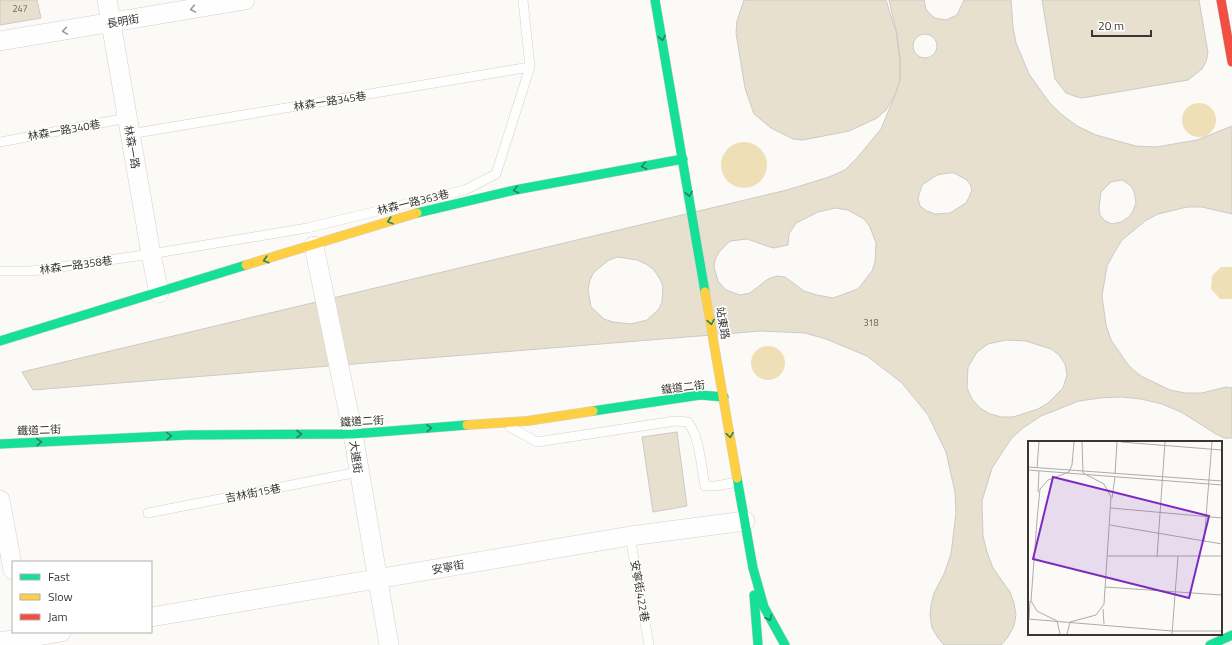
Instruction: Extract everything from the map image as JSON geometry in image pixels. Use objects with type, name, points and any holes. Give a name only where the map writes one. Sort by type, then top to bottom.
[{"type":"street","name":"林森一路","points":[[107,0],[128,126],[159,293]]},
{"type":"street","name":"長明街","points":[[0,41],[112,24],[246,0]]},
{"type":"street","name":"站東路","points":[[655,0],[753,568],[764,607],[785,645]]},
{"type":"street","points":[[1221,0],[1232,62]]},
{"type":"street","points":[[0,341],[314,246],[416,213],[469,199],[683,159]]},
{"type":"street","name":"大連街","points":[[314,246],[353,434],[358,472],[388,645]]},
{"type":"street","name":"鐵道二街","points":[[0,444],[188,435],[353,434],[527,421],[700,395],[724,397]]},
{"type":"street","points":[[0,500],[12,565]]},
{"type":"street","name":"安寧街","points":[[152,617],[630,536],[745,521]]},
{"type":"street","points":[[753,568],[755,627],[758,645]]},
{"type":"street","points":[[0,642],[55,633]]},
{"type":"street","points":[[1210,645],[1232,635]]},
{"type":"lane","name":"林森一路363巷","points":[[151,254],[307,228],[465,190],[496,174],[530,67],[523,0]]},
{"type":"lane","name":"林森一路345巷","points":[[128,126],[530,67]]},
{"type":"lane","name":"林森一路340巷","points":[[0,142],[128,126]]},
{"type":"lane","name":"林森一路358巷","points":[[0,271],[32,271],[151,254]]},
{"type":"lane","points":[[503,423],[537,442],[675,421],[688,422],[692,428],[696,441],[705,486],[716,486],[737,482]]},
{"type":"lane","name":"吉林街15巷","points":[[148,513],[358,472]]},
{"type":"lane","name":"安寧街422巷","points":[[630,536],[649,645]]},
{"type":"shaded area","points":[[1199,103],[1211,108],[1216,120],[1211,132],[1199,137],[1187,132],[1182,120],[1187,108]]},
{"type":"shaded area","points":[[744,142],[757,146],[763,152],[767,165],[763,178],[757,184],[744,188],[731,184],[725,178],[721,165],[725,152],[731,146]]},
{"type":"shaded area","points":[[1221,267],[1232,267],[1232,299],[1220,299],[1211,289],[1212,276]]},
{"type":"shaded area","points":[[768,346],[780,351],[785,363],[780,375],[768,380],[756,375],[751,363],[756,351]]},
{"type":"building","points":[[0,0],[37,0],[41,18],[0,25]]},
{"type":"building","points":[[744,0],[886,0],[896,32],[900,60],[900,80],[895,95],[886,110],[877,118],[849,131],[803,140],[793,139],[771,128],[754,114],[745,88],[736,33],[737,21]]},
{"type":"building","points":[[889,0],[924,0],[926,9],[930,14],[935,18],[946,20],[957,15],[964,0],[1011,0],[1016,43],[1029,74],[1049,102],[1061,114],[1077,126],[1096,135],[1136,146],[1156,147],[1197,140],[1232,126],[1232,214],[1202,207],[1187,207],[1158,214],[1145,221],[1122,240],[1114,253],[1107,266],[1102,296],[1106,325],[1111,340],[1129,366],[1141,376],[1170,390],[1185,393],[1202,393],[1226,387],[1232,388],[1232,438],[1224,438],[1181,412],[1162,404],[1141,399],[1121,397],[1079,401],[1041,416],[1023,428],[1011,439],[992,468],[982,501],[983,536],[987,552],[993,568],[1010,592],[1016,615],[1014,626],[1008,637],[1001,645],[944,645],[932,628],[930,616],[931,605],[934,593],[944,574],[951,554],[956,513],[955,492],[946,452],[928,415],[902,383],[867,356],[826,339],[805,333],[761,331],[33,390],[22,372],[787,190],[829,177],[845,170],[881,129],[900,80],[900,60],[897,34]],"holes":[[[954,173],[967,180],[972,190],[966,203],[950,213],[935,214],[920,206],[918,198],[922,185],[937,175]],[[1122,180],[1130,185],[1134,191],[1136,203],[1129,217],[1121,222],[1112,224],[1105,221],[1100,215],[1099,208],[1101,192],[1111,182]],[[835,208],[848,210],[864,219],[870,227],[876,243],[875,262],[872,271],[858,289],[833,298],[804,291],[785,277],[777,276],[768,279],[750,293],[740,295],[726,290],[718,281],[714,267],[715,260],[719,252],[730,241],[747,239],[773,248],[788,245],[789,234],[796,223],[818,212]],[[618,257],[637,260],[646,264],[654,270],[663,286],[662,302],[659,309],[647,320],[631,324],[613,322],[604,319],[591,307],[588,289],[594,272],[609,260]],[[1006,340],[1026,341],[1051,349],[1059,355],[1065,364],[1067,375],[1063,388],[1048,403],[1038,409],[1013,417],[1002,417],[990,414],[980,408],[972,399],[967,388],[968,367],[977,352],[988,344]]]},
{"type":"building","points":[[1042,0],[1199,0],[1208,53],[1206,62],[1202,69],[1188,80],[1082,98],[1066,93],[1055,79]]},
{"type":"building","points":[[925,34],[934,37],[937,46],[934,55],[925,58],[916,55],[913,46],[916,37]]},
{"type":"building","points":[[677,432],[687,506],[653,512],[642,437]]},
{"type":"traffic: fast","points":[[655,0],[705,292]]},
{"type":"traffic: fast","points":[[417,213],[515,190],[683,159]]},
{"type":"traffic: fast","points":[[0,341],[246,265]]},
{"type":"traffic: fast","points":[[593,411],[700,395],[724,397]]},
{"type":"traffic: fast","points":[[0,444],[188,435],[353,434],[467,425]]},
{"type":"traffic: fast","points":[[737,478],[753,568],[764,607],[785,645]]},
{"type":"traffic: fast","points":[[754,595],[758,645]]},
{"type":"traffic: fast","points":[[1210,645],[1232,635]]},
{"type":"traffic: slow","points":[[246,265],[417,213]]},
{"type":"traffic: slow","points":[[705,292],[737,478]]},
{"type":"traffic: slow","points":[[467,425],[527,421],[593,411]]},
{"type":"traffic: jam","points":[[1221,0],[1232,62]]}]
